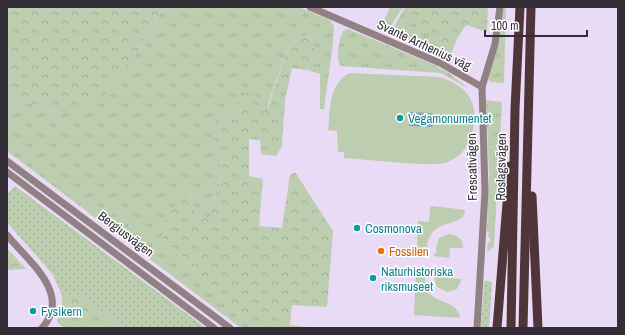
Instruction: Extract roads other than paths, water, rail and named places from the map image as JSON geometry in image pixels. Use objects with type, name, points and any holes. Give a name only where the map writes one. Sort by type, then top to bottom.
[{"type":"main road","name":"Roslagsvägen","points":[[511,328],[515,135],[520,7]]},
{"type":"main road","name":"Roslagsvägen","points":[[523,328],[530,17],[532,7]]},
{"type":"main road","points":[[497,328],[507,182],[515,135]]},
{"type":"main road","points":[[527,154],[532,178],[538,328]]},
{"type":"street","name":"Svante Arrhenius väg","points":[[310,7],[440,63],[482,87]]},
{"type":"street","name":"Frescativägen","points":[[478,328],[485,192],[482,87],[495,44],[500,7]]},
{"type":"street","name":"Bergiusvägen","points":[[7,161],[230,328]]},
{"type":"street","points":[[7,173],[14,165]]},
{"type":"street","name":"Bergiusvägen","points":[[7,173],[214,328]]},
{"type":"street","points":[[7,235],[40,272],[49,286],[53,306],[51,315],[42,328]]},
{"type":"water","points":[[410,112],[431,113],[437,117],[437,123],[431,127],[409,126]]},
{"type":"place","name":"Vegamonumentet","points":[[400,118]]},
{"type":"place","name":"Cosmonova","points":[[357,228]]},
{"type":"place","name":"Fossilen","points":[[381,251]]},
{"type":"place","name":"Naturhistoriska riksmuseet","points":[[373,278]]},
{"type":"place","name":"Fysikern","points":[[33,311]]}]
